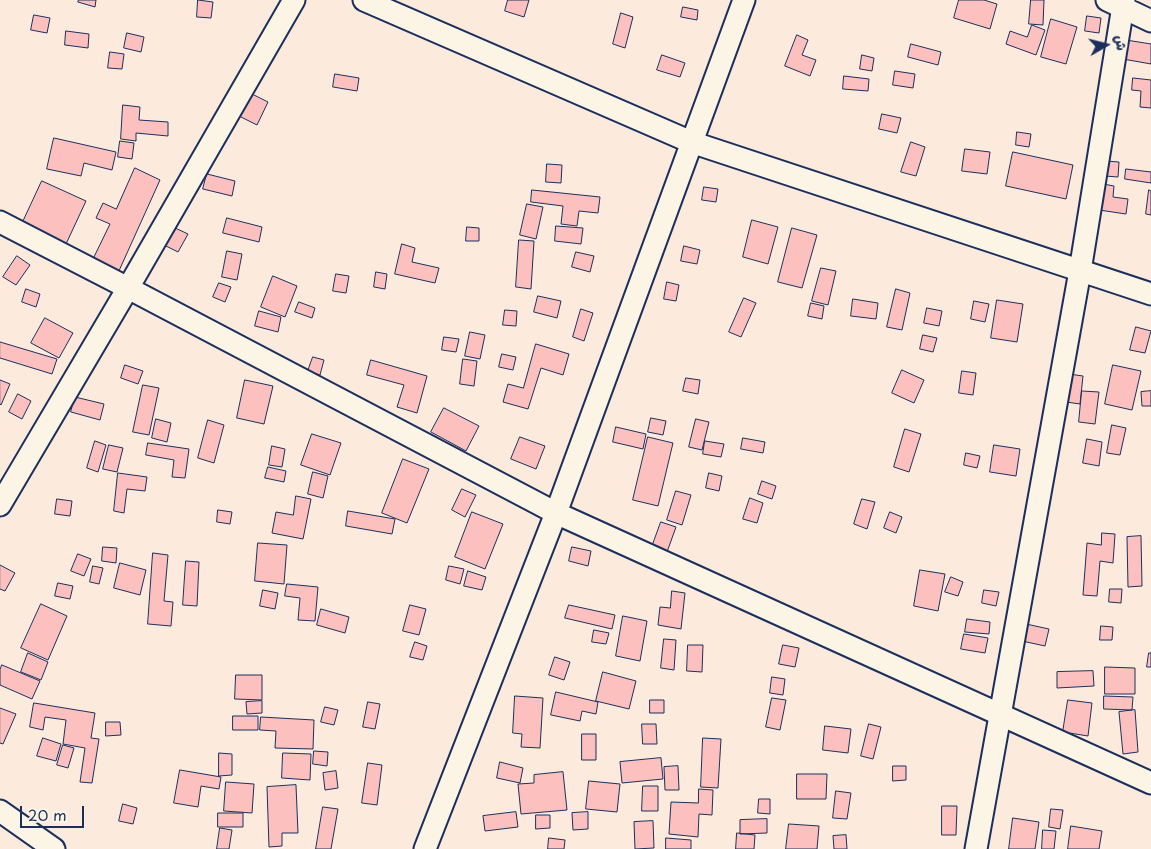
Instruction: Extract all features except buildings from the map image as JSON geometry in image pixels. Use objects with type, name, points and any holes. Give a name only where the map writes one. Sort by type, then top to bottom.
[{"type":"street","points":[[0,505],[294,0]]},
{"type":"street","points":[[364,0],[691,142],[1151,294]]},
{"type":"street","points":[[425,849],[556,513],[744,0]]},
{"type":"street","points":[[976,849],[1080,271],[1118,3],[1151,21]]},
{"type":"street","points":[[0,222],[556,513],[1151,782]]},
{"type":"street","points":[[0,811],[54,849]]}]
